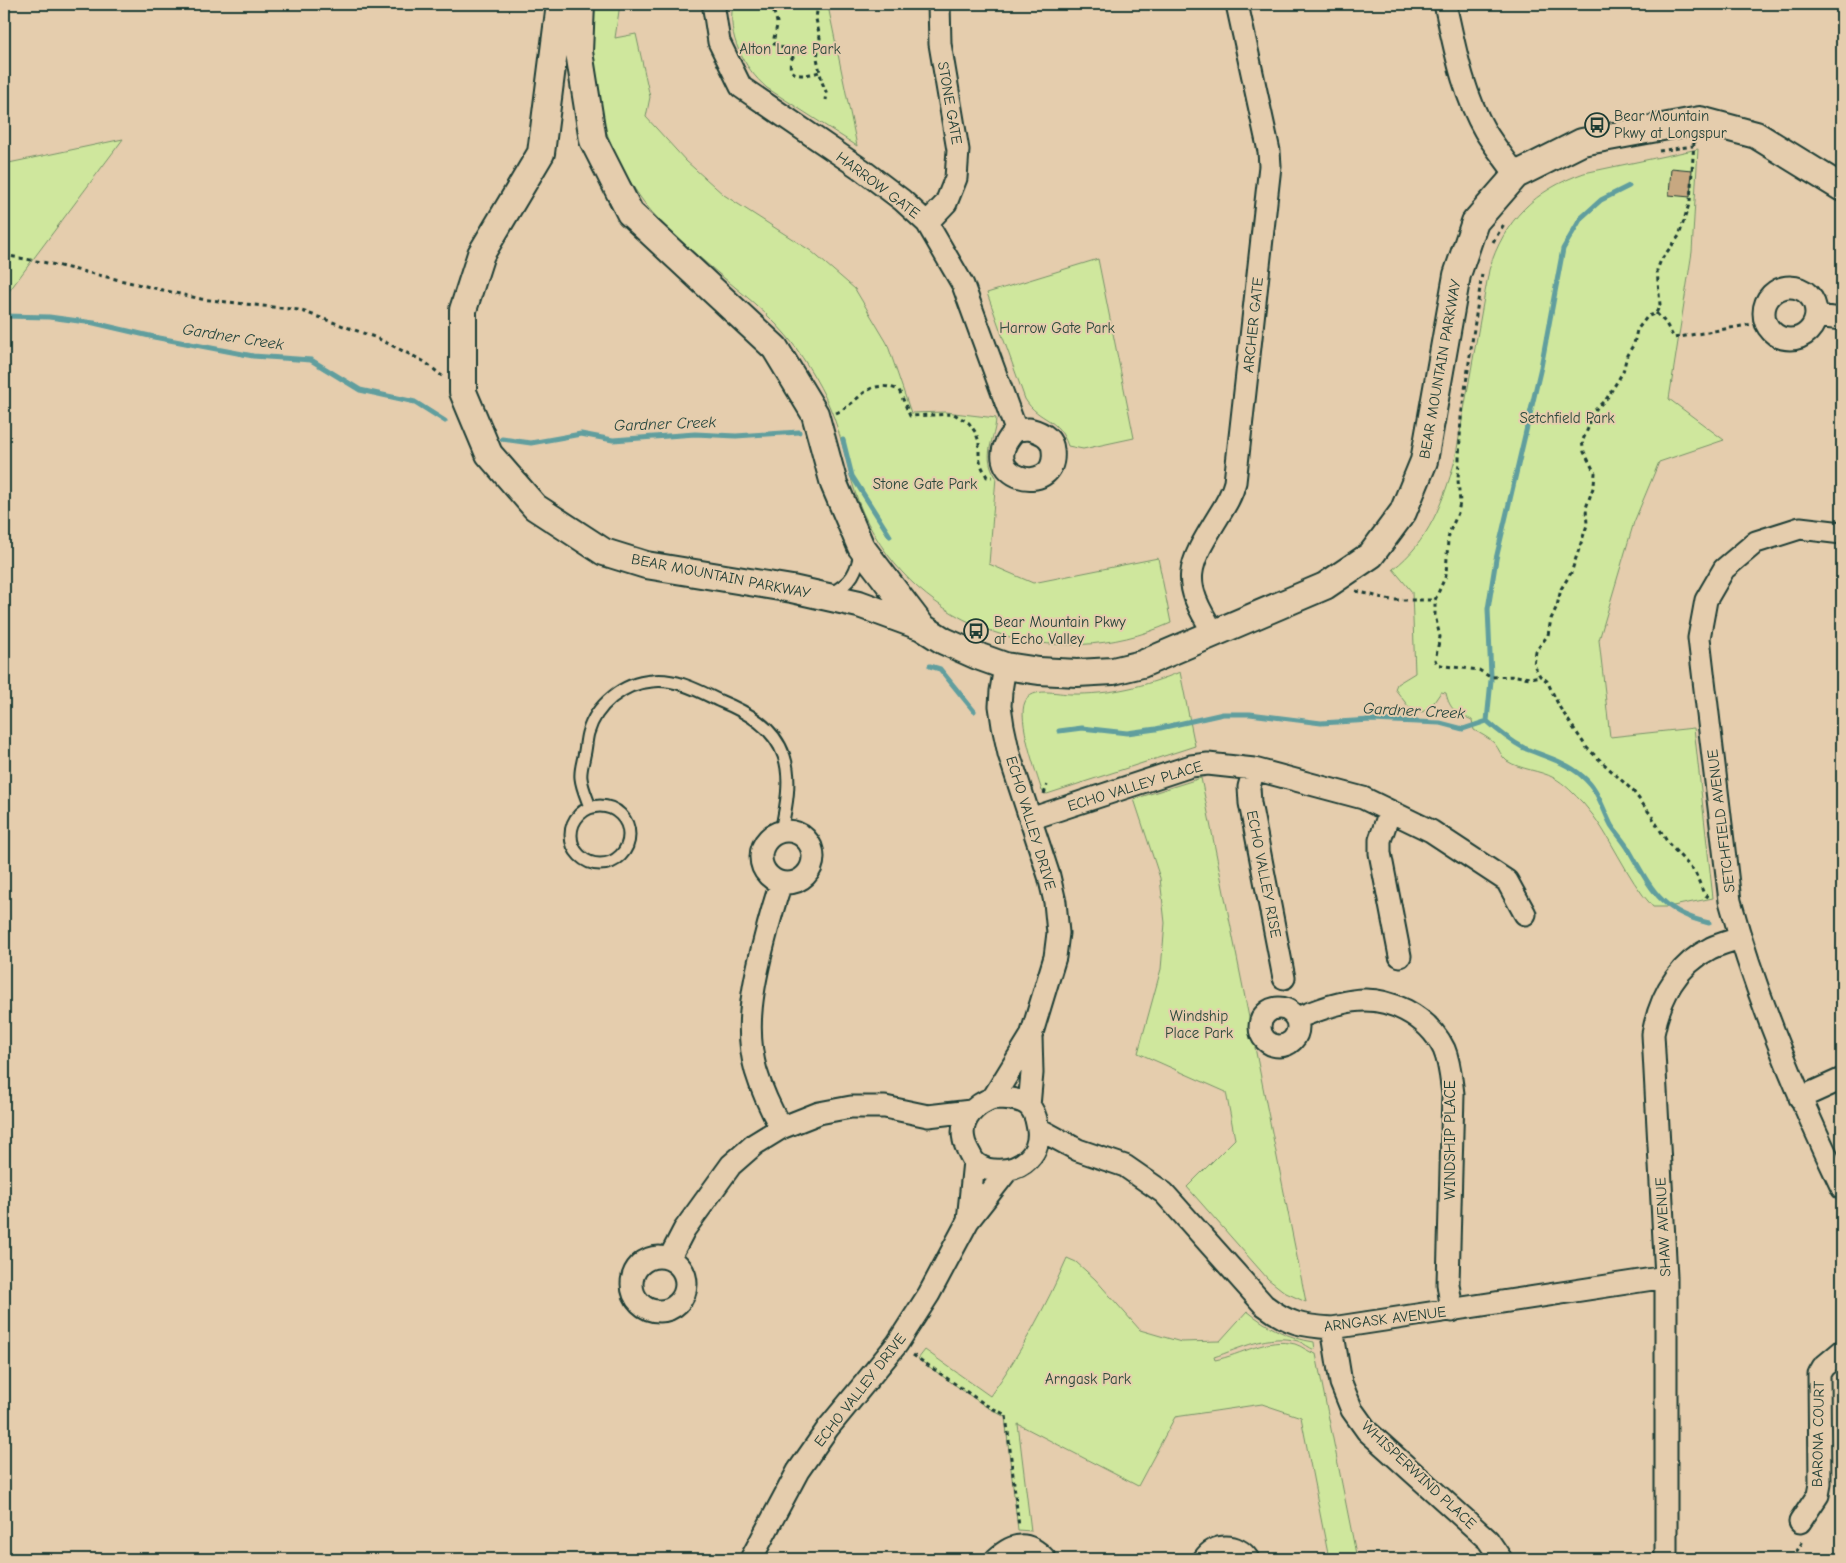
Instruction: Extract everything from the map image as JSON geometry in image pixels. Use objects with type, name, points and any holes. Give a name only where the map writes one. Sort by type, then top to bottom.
[{"type":"street","name":"BEAR MOUNTAIN PARKWAY","points":[[560,4],[541,153],[481,254],[463,310],[463,392],[489,454],[535,507],[604,552],[646,565],[825,596],[859,604],[922,627],[944,641],[980,657],[1005,666],[1039,672],[1077,673],[1114,670],[1142,664],[1325,586],[1371,555],[1403,512],[1424,461],[1457,275],[1475,222],[1516,175],[1582,142],[1700,120],[1756,135],[1842,188]]},
{"type":"street","name":"BEAR MOUNTAIN PARKWAY","points":[[581,4],[579,52],[593,140],[630,213],[775,348],[815,414],[834,484],[861,547],[922,627]]},
{"type":"street","name":"HARROW GATE","points":[[715,4],[719,42],[741,88],[861,169],[902,200],[927,223],[963,285],[1016,430]]},
{"type":"street","name":"STONE GATE","points":[[927,223],[946,203],[956,178],[958,150],[940,44],[939,4]]},
{"type":"street","name":"ARCHER GATE","points":[[1214,633],[1196,601],[1191,576],[1196,553],[1231,495],[1235,482],[1270,166],[1269,152],[1237,4]]},
{"type":"street","points":[[1445,4],[1461,77],[1472,104],[1486,132],[1516,175]]},
{"type":"street","points":[[1793,286],[1798,288],[1811,296],[1816,306],[1813,326],[1806,334],[1797,339],[1786,340],[1776,336],[1768,329],[1764,319],[1763,309],[1767,299],[1783,287],[1793,286]]},
{"type":"street","points":[[1816,316],[1842,319]]},
{"type":"street","points":[[1029,429],[1040,431],[1048,438],[1053,447],[1054,458],[1050,467],[1043,475],[1033,479],[1022,479],[1013,474],[1006,466],[1003,456],[1004,445],[1016,430],[1029,429]]},
{"type":"street","name":"SETCHFIELD AVENUE","points":[[1842,533],[1800,528],[1756,542],[1724,569],[1706,600],[1699,638],[1730,901],[1740,938],[1800,1098],[1842,1188]]},
{"type":"street","name":"ECHO VALLEY DRIVE","points":[[993,1098],[1031,1036],[1056,957],[1058,933],[1055,902],[1049,876],[1009,754],[1003,726],[1000,706],[1005,666]]},
{"type":"street","name":"ECHO VALLEY PLACE","points":[[1030,819],[1191,766],[1208,764],[1254,769],[1363,798],[1431,831],[1507,881],[1525,914]]},
{"type":"street","name":"ECHO VALLEY RISE","points":[[1254,769],[1250,787],[1250,803],[1284,978]]},
{"type":"street","points":[[1390,811],[1380,840],[1380,853],[1400,956]]},
{"type":"street","points":[[791,831],[801,835],[809,842],[813,852],[813,863],[800,880],[781,883],[771,878],[764,871],[760,862],[764,843],[771,836],[780,832],[791,831]]},
{"type":"street","points":[[781,883],[754,982],[750,1011],[751,1043],[756,1070],[765,1095],[781,1128]]},
{"type":"street","name":"SHAW AVENUE","points":[[1666,1559],[1666,1276],[1653,1034],[1657,1013],[1666,993],[1678,974],[1695,959],[1712,948],[1740,938]]},
{"type":"street","name":"WINDSHIP PLACE","points":[[1297,1018],[1324,1008],[1353,1001],[1378,1001],[1400,1008],[1418,1018],[1434,1033],[1445,1051],[1450,1070],[1452,1094],[1448,1284],[1452,1311]]},
{"type":"street","name":"ECHO VALLEY DRIVE","points":[[1029,1106],[1032,1073],[1031,1036]]},
{"type":"street","points":[[1800,1098],[1842,1079]]},
{"type":"street","points":[[993,1098],[1011,1098],[1029,1106],[1036,1117],[1039,1129],[1038,1143],[1032,1156],[1022,1165],[1007,1171],[988,1170],[974,1162],[964,1140],[964,1126],[971,1111],[981,1102],[993,1098]]},
{"type":"street","points":[[669,1259],[684,1230],[731,1166],[755,1144],[781,1128],[819,1113],[851,1107],[885,1107],[928,1116],[971,1111]]},
{"type":"street","points":[[928,1116],[964,1140]]},
{"type":"street","name":"ARNGASK AVENUE","points":[[1039,1129],[1078,1150],[1125,1166],[1164,1193],[1264,1305],[1282,1318],[1305,1326],[1332,1328],[1452,1311],[1666,1276]]},
{"type":"street","name":"ARNGASK AVENUE","points":[[1032,1156],[1078,1150]]},
{"type":"street","name":"ECHO VALLEY DRIVE","points":[[968,1221],[974,1162]]},
{"type":"street","name":"ECHO VALLEY DRIVE","points":[[751,1559],[798,1472],[828,1428],[897,1344],[929,1294],[968,1221],[1007,1171]]},
{"type":"street","name":"WHISPERWIND PLACE","points":[[1332,1328],[1341,1383],[1352,1410],[1367,1431],[1488,1540],[1501,1559]]},
{"type":"street","name":"BARONA COURT","points":[[1803,1530],[1818,1495],[1820,1484],[1819,1374],[1842,1351]]},
{"type":"street","points":[[996,1559],[1009,1549],[1020,1545],[1036,1550],[1045,1559]]},
{"type":"street","points":[[1204,1559],[1212,1550],[1221,1547],[1231,1547],[1240,1550],[1248,1559]]},
{"type":"lane","points":[[825,596],[843,588],[852,577],[861,547]]},
{"type":"lane","points":[[590,807],[581,777],[588,733],[595,718],[616,694],[633,685],[652,680],[669,681],[689,687],[736,707],[754,717],[776,740],[784,755],[787,770],[787,786],[780,832]]},
{"type":"lane","points":[[602,806],[614,809],[624,818],[629,829],[629,841],[624,853],[615,861],[603,865],[591,864],[580,858],[572,848],[570,836],[572,824],[579,814],[590,807],[602,806]]},
{"type":"path","points":[[770,4],[777,21],[773,37],[774,43],[779,47],[797,50],[791,62],[792,69],[797,74],[803,76],[819,72]]},
{"type":"path","points":[[826,100],[827,94],[819,72],[817,58],[820,38],[816,19],[816,5],[827,4]]},
{"type":"path","points":[[1693,146],[1690,201],[1679,236],[1661,260],[1657,270],[1660,305],[1656,313],[1647,317],[1637,330],[1634,344],[1627,355],[1623,372],[1607,398],[1589,416],[1589,426],[1582,442],[1584,452],[1595,473],[1594,485],[1586,508],[1587,525],[1571,573],[1562,588],[1551,619],[1548,635],[1536,651],[1534,665],[1540,676],[1547,681],[1560,708],[1587,748],[1633,791],[1652,815],[1668,843],[1695,872],[1704,894],[1714,902]]},
{"type":"path","points":[[1490,246],[1505,223]]},
{"type":"path","points":[[4,255],[47,263],[201,299],[299,310],[377,338],[424,362],[463,392]]},
{"type":"path","points":[[1482,270],[1461,417],[1458,480],[1459,508],[1448,540],[1446,576],[1435,600],[1440,637],[1435,660],[1437,664],[1445,666],[1479,670],[1490,677],[1516,676],[1530,678],[1540,676]]},
{"type":"path","points":[[1656,313],[1665,322],[1674,338],[1753,324],[1764,319]]},
{"type":"path","points":[[817,422],[842,410],[866,390],[888,386],[900,390],[910,416],[954,414],[969,423],[976,433],[981,465],[987,477],[993,477],[1006,466]]},
{"type":"path","points":[[1334,580],[1360,593],[1391,600],[1435,600]]},
{"type":"path","points":[[912,1355],[986,1405],[1006,1415],[1019,1532]]},
{"type":"path","points":[[1792,1559],[1803,1530]]},
{"type":"green space","name":"Stone Gate Park","points":[[595,4],[620,4],[615,38],[636,34],[650,97],[646,117],[686,161],[724,195],[811,251],[855,289],[887,343],[911,413],[945,412],[996,418],[989,454],[996,477],[989,564],[1033,583],[1158,558],[1171,623],[1126,638],[1081,644],[1037,642],[994,632],[954,614],[918,588],[887,554],[863,513],[826,398],[796,348],[765,313],[674,235],[646,205],[633,187],[612,147],[598,104],[592,59]]},
{"type":"green space","name":"Alton Lane Park","points":[[733,4],[836,4],[828,6],[857,146],[767,88],[758,80],[744,61],[735,39],[732,28]]},
{"type":"green space","points":[[123,139],[4,298],[4,164]]},
{"type":"green space","name":"Setchfield Park","points":[[1698,149],[1692,252],[1669,399],[1724,440],[1659,462],[1634,522],[1599,640],[1610,737],[1694,728],[1713,898],[1668,907],[1653,907],[1634,882],[1593,815],[1558,780],[1549,775],[1507,761],[1494,743],[1474,730],[1472,720],[1452,708],[1446,693],[1441,692],[1430,708],[1422,712],[1408,706],[1395,689],[1397,684],[1415,673],[1412,592],[1393,569],[1416,547],[1425,534],[1446,490],[1455,460],[1489,270],[1503,236],[1513,222],[1536,198],[1566,180],[1584,173]]},
{"type":"green space","name":"Harrow Gate Park","points":[[1098,259],[1134,438],[1083,449],[1068,446],[1059,429],[1036,412],[1025,399],[987,293]]},
{"type":"green space","points":[[1180,672],[1195,746],[1047,794],[1042,791],[1028,746],[1023,720],[1023,710],[1028,697],[1039,692],[1085,694],[1113,691],[1141,685]]},
{"type":"green space","name":"Windship Place Park","points":[[1201,778],[1306,1302],[1286,1293],[1268,1279],[1187,1187],[1235,1139],[1226,1092],[1138,1053],[1161,969],[1165,923],[1160,878],[1134,799]]},
{"type":"green space","name":"Arngask Park","points":[[1067,1258],[1076,1262],[1095,1279],[1140,1330],[1181,1342],[1220,1341],[1247,1311],[1278,1331],[1295,1338],[1314,1342],[1315,1350],[1298,1341],[1287,1339],[1265,1340],[1214,1357],[1215,1360],[1225,1358],[1264,1345],[1285,1342],[1298,1345],[1316,1354],[1357,1559],[1329,1559],[1301,1417],[1262,1404],[1175,1417],[1138,1486],[1018,1424],[1031,1531],[1018,1530],[1005,1417],[985,1406],[918,1359],[925,1350],[990,1396],[1032,1329]]},
{"type":"building","points":[[1671,168],[1692,170],[1690,197],[1669,195]]},
{"type":"waterway","points":[[1491,676],[1488,609],[1496,559],[1541,367],[1563,249],[1581,218],[1601,200],[1629,186]]},
{"type":"waterway","name":"Gardner Creek","points":[[4,316],[49,317],[94,323],[154,337],[253,356],[311,360],[360,390],[415,402],[445,421]]},
{"type":"waterway","name":"Gardner Creek","points":[[502,439],[531,443],[581,434],[613,440],[695,434],[736,436],[799,432]]},
{"type":"waterway","name":"Gardner Creek","points":[[843,440],[852,476],[890,536]]},
{"type":"waterway","name":"Gardner Creek","points":[[930,666],[940,669],[974,711]]},
{"type":"waterway","points":[[1487,721],[1491,680]]},
{"type":"waterway","name":"Gardner Creek","points":[[1059,731],[1082,728],[1127,733],[1156,729],[1223,714],[1250,714],[1321,723],[1371,720],[1440,723],[1463,729],[1487,721],[1505,736],[1524,748],[1562,763],[1582,776],[1596,792],[1611,825],[1652,888],[1669,906],[1679,913],[1709,923]]},
{"type":"place","name":"Bear Mountain Pkwy at Longspur","points":[[1597,125]]},
{"type":"place","name":"Bear Mountain Pkwy at Echo Valley","points":[[976,631]]}]
